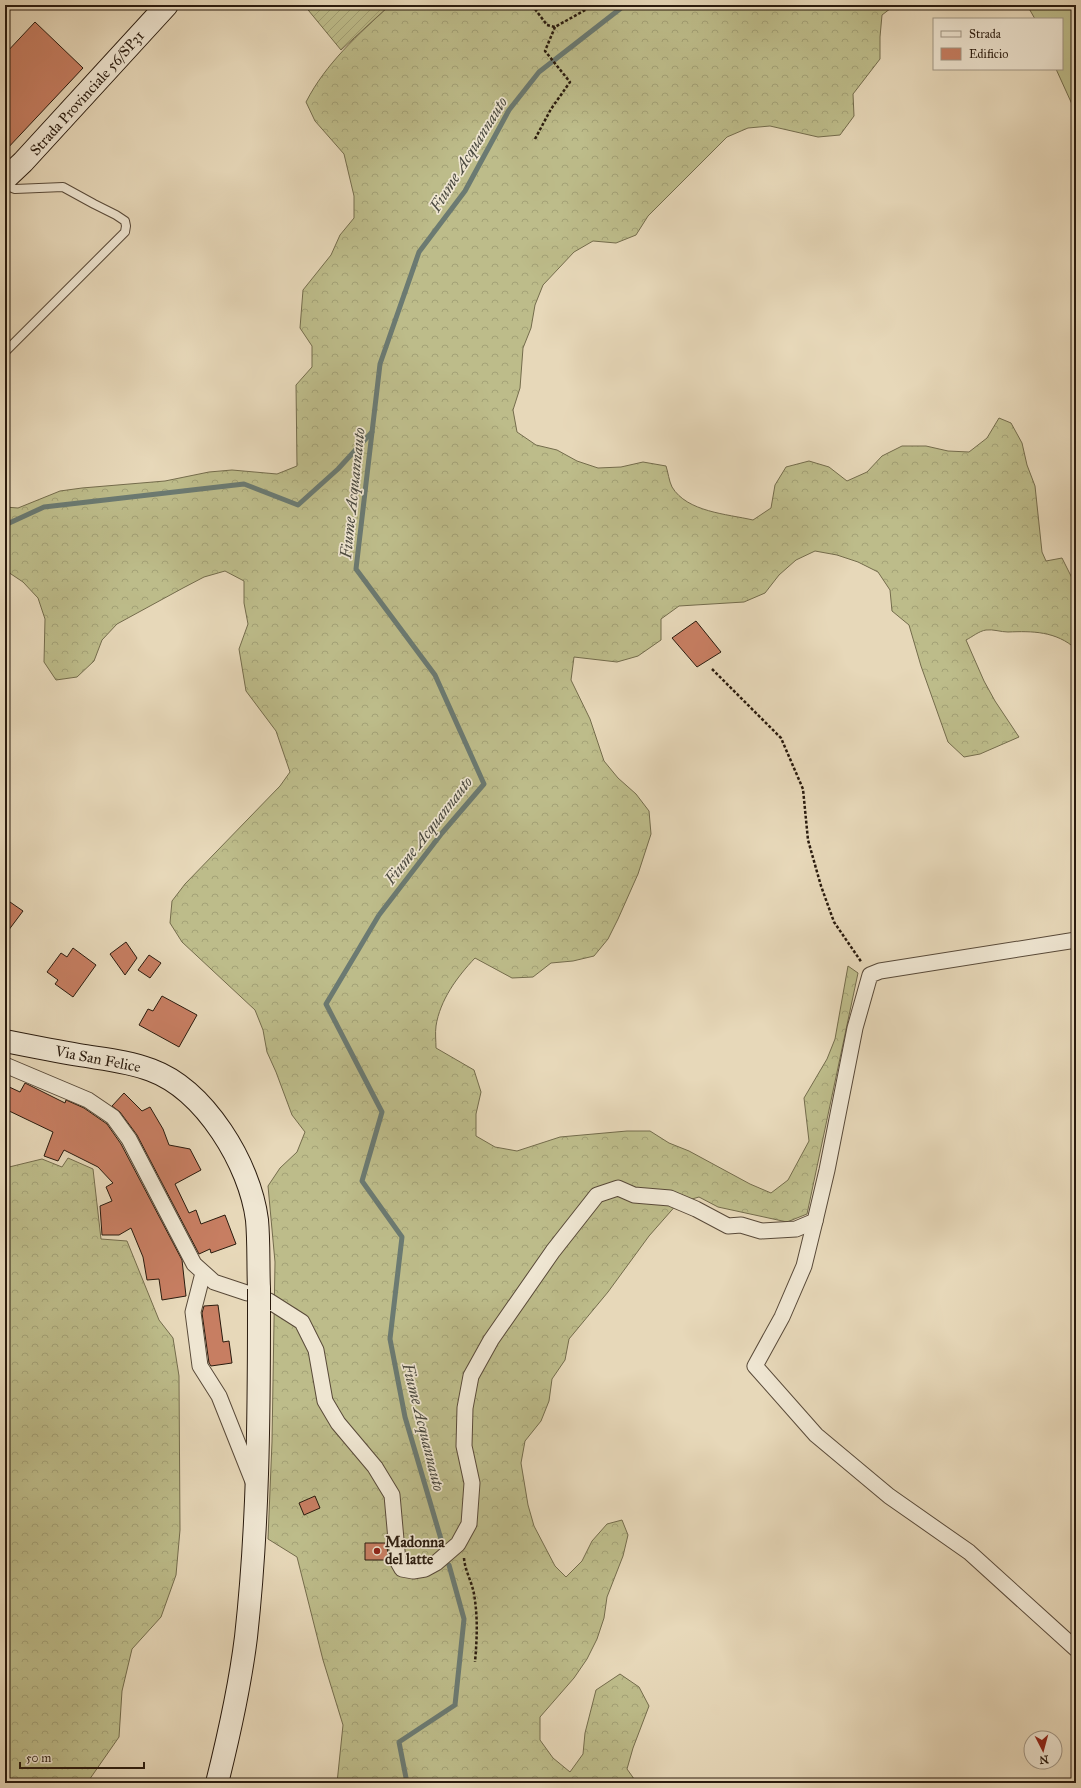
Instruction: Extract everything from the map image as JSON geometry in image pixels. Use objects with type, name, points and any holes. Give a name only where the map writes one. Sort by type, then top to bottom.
[{"type":"street","name":"Strada Provinciale 56/SP31","points":[[5,179],[23,162],[167,5]]},
{"type":"street","points":[[1076,940],[880,971],[870,975],[855,1028],[828,1170],[804,1266],[782,1317],[755,1366],[816,1435],[889,1496],[969,1552],[1076,1649]]},
{"type":"street","name":"Via San Felice","points":[[5,1041],[119,1061],[151,1070],[176,1084],[199,1104],[231,1146],[250,1190],[256,1220],[258,1298],[259,1391],[255,1530],[246,1638],[228,1738],[217,1783]]},
{"type":"street","points":[[5,1066],[88,1100],[113,1117],[129,1139],[194,1264],[214,1282],[258,1298],[302,1322],[316,1350],[325,1401],[338,1423],[375,1467],[392,1495],[398,1562],[402,1569],[413,1571],[426,1569],[458,1544],[469,1524],[472,1483],[464,1446],[466,1408],[471,1376],[491,1340],[544,1263],[597,1195],[618,1188],[634,1194],[670,1198],[696,1209],[728,1226],[741,1225],[761,1231],[796,1229],[815,1221]]},
{"type":"street","points":[[203,1273],[193,1312],[200,1366],[219,1396],[256,1490]]},
{"type":"lane","points":[[5,185],[15,188],[63,187],[116,215],[125,221],[126,226],[125,232],[5,352]]},
{"type":"path","points":[[532,5],[547,25],[555,27]]},
{"type":"path","points":[[535,139],[551,109],[570,82],[545,51],[555,27],[594,5]]},
{"type":"path","points":[[712,669],[781,738],[803,789],[808,840],[821,886],[834,922],[870,975]]},
{"type":"path","points":[[458,1544],[463,1551],[464,1568],[474,1593],[478,1624],[476,1662]]},
{"type":"green space","points":[[304,5],[390,5],[341,50]]},
{"type":"green space","points":[[390,5],[895,5],[882,15],[880,59],[853,94],[854,116],[840,135],[818,137],[770,126],[748,128],[727,137],[648,216],[636,235],[616,243],[593,241],[574,252],[543,285],[535,305],[531,328],[523,348],[520,388],[513,410],[517,432],[536,445],[557,450],[577,461],[598,468],[621,467],[643,462],[666,466],[672,487],[687,502],[708,511],[753,520],[771,508],[775,485],[786,467],[809,461],[829,467],[847,481],[867,472],[882,456],[902,446],[926,446],[948,451],[969,452],[987,438],[999,418],[1011,423],[1022,443],[1027,465],[1035,486],[1042,552],[1046,561],[1062,558],[1072,578],[1076,598],[1076,649],[1052,635],[1035,632],[986,630],[966,640],[984,681],[995,701],[1019,737],[980,754],[964,757],[948,742],[921,666],[909,625],[892,611],[890,590],[878,572],[858,562],[837,555],[815,551],[796,560],[779,575],[765,593],[744,602],[679,606],[661,619],[661,640],[638,656],[617,662],[574,657],[571,680],[590,719],[604,761],[618,778],[636,794],[649,811],[651,834],[638,874],[608,939],[594,956],[573,961],[551,963],[533,977],[512,978],[475,958],[450,989],[441,1007],[436,1026],[436,1048],[474,1070],[481,1092],[476,1114],[476,1136],[495,1147],[517,1151],[560,1137],[627,1131],[650,1131],[669,1143],[689,1151],[750,1184],[771,1193],[788,1180],[809,1141],[804,1098],[827,1059],[835,1039],[848,966],[858,973],[807,1214],[787,1222],[718,1207],[699,1197],[678,1203],[649,1236],[608,1292],[569,1339],[565,1360],[552,1379],[549,1401],[541,1421],[525,1441],[521,1463],[528,1505],[534,1526],[555,1566],[566,1577],[582,1561],[592,1541],[607,1524],[622,1520],[628,1535],[623,1556],[607,1597],[604,1618],[597,1639],[587,1659],[574,1678],[540,1717],[540,1740],[553,1758],[570,1772],[583,1754],[585,1733],[596,1690],[620,1674],[639,1687],[649,1706],[633,1748],[627,1769],[637,1783],[337,1783],[343,1725],[323,1660],[297,1557],[268,1539],[272,1442],[275,1262],[268,1186],[280,1168],[297,1152],[305,1132],[292,1115],[267,1052],[263,1030],[255,1010],[182,942],[170,923],[172,901],[185,884],[280,786],[290,772],[276,731],[246,691],[239,649],[248,624],[244,603],[244,581],[225,571],[204,577],[183,588],[117,624],[102,640],[94,661],[77,677],[56,680],[44,662],[45,619],[38,598],[23,582],[5,570],[5,507],[18,508],[60,491],[165,481],[209,472],[232,470],[277,474],[297,466],[296,385],[312,367],[312,346],[300,328],[303,290],[331,255],[340,235],[354,218],[354,196],[344,154],[315,121],[306,102],[314,88],[333,62]]},
{"type":"green space","points":[[1027,5],[1033,5],[1039,9],[1048,5],[1076,5],[1076,113],[1056,70],[1063,70],[1063,18],[1034,18]]},
{"type":"green space","points":[[68,1158],[93,1169],[101,1239],[127,1241],[159,1320],[173,1338],[179,1376],[180,1530],[176,1575],[161,1617],[132,1649],[122,1691],[119,1737],[87,1783],[5,1783],[5,1168],[42,1159],[62,1167]]},
{"type":"building","points":[[35,22],[83,68],[5,151],[5,54]]},
{"type":"building","points":[[696,621],[721,652],[697,667],[672,638]]},
{"type":"building","points":[[10,902],[23,911],[5,935],[5,909]]},
{"type":"building","points":[[126,942],[137,958],[125,975],[110,954]]},
{"type":"building","points":[[73,948],[96,965],[73,997],[55,984],[58,980],[47,972],[61,953],[67,957]]},
{"type":"building","points":[[149,955],[161,963],[150,978],[138,970]]},
{"type":"building","points":[[162,996],[197,1015],[179,1047],[139,1025],[148,1009],[153,1011]]},
{"type":"building","points":[[25,1083],[65,1103],[66,1100],[84,1108],[107,1124],[121,1144],[182,1260],[186,1296],[162,1300],[159,1279],[147,1280],[143,1257],[131,1228],[119,1235],[102,1235],[100,1206],[112,1201],[106,1187],[113,1183],[98,1167],[64,1150],[58,1161],[44,1156],[53,1132],[5,1109],[5,1085],[20,1092]]},
{"type":"building","points":[[124,1093],[142,1111],[150,1107],[163,1129],[169,1145],[190,1149],[201,1170],[175,1184],[189,1213],[196,1210],[201,1224],[225,1215],[236,1244],[211,1253],[210,1249],[199,1254],[137,1135],[120,1112],[112,1106]]},
{"type":"building","points":[[218,1305],[223,1342],[229,1341],[232,1363],[211,1366],[209,1363],[202,1313],[204,1306]]},
{"type":"building","points":[[315,1496],[320,1508],[304,1515],[299,1503]]},
{"type":"building","name":"Madonna del latte","points":[[365,1543],[387,1543],[388,1560],[365,1560]]},
{"type":"waterway","name":"Fiume Acquannauto","points":[[443,1546],[405,1417],[390,1339],[402,1237],[362,1181],[382,1112],[326,1004],[379,915],[442,833],[484,784],[435,675],[356,569],[380,364],[419,252],[465,191],[509,110],[539,72],[625,5]]},
{"type":"waterway","points":[[5,525],[44,507],[244,484],[298,505],[338,469],[372,432]]},
{"type":"waterway","name":"Fiume Acquannauto","points":[[407,1783],[399,1742],[455,1705],[464,1619],[449,1565]]},
{"type":"place","name":"Madonna del latte","points":[[377,1551]]}]
